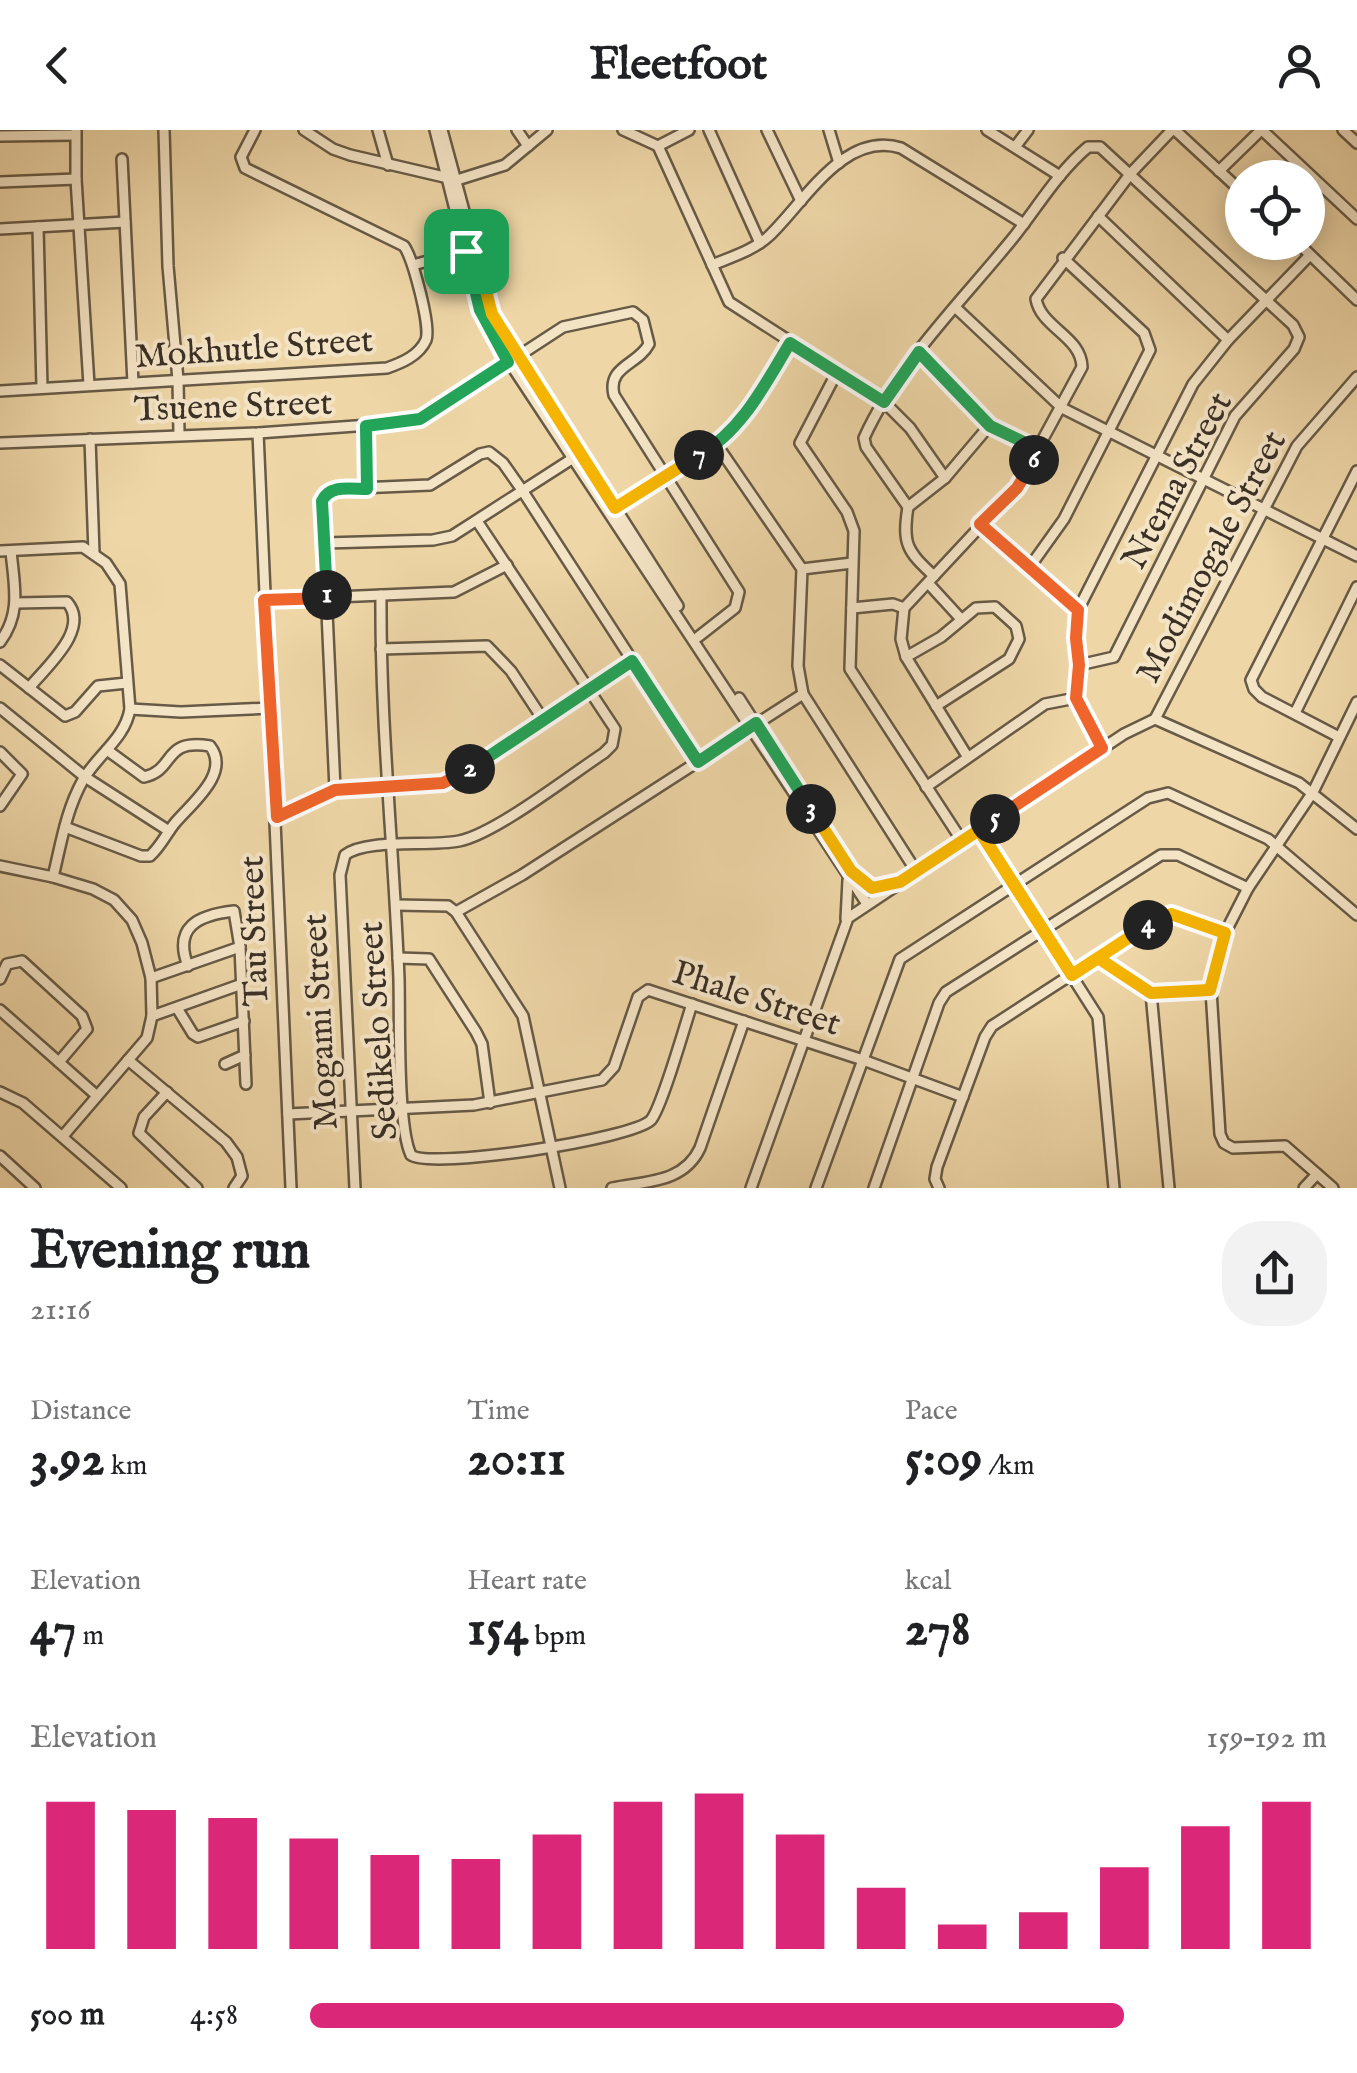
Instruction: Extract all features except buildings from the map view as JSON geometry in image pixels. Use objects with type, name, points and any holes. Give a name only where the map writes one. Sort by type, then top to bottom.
[{"type":"street","points":[[164,130],[179,434]]},
{"type":"street","points":[[255,130],[241,157],[246,168],[398,240],[413,266],[470,250]]},
{"type":"street","points":[[304,130],[333,150],[452,179],[501,168],[547,130]]},
{"type":"street","points":[[378,130],[388,165]]},
{"type":"street","points":[[435,130],[452,179]]},
{"type":"street","points":[[442,130],[470,250],[512,359],[753,725]]},
{"type":"street","points":[[517,130],[528,146]]},
{"type":"street","points":[[623,130],[658,146],[729,302],[884,402],[910,428],[945,478]]},
{"type":"street","points":[[658,146],[689,130]]},
{"type":"street","points":[[709,130],[760,243]]},
{"type":"street","points":[[767,130],[800,201]]},
{"type":"street","points":[[829,130],[839,164]]},
{"type":"street","points":[[961,619],[908,548],[904,538],[908,508],[864,442],[884,402],[919,352],[1060,176],[987,130]]},
{"type":"street","points":[[1015,147],[1028,130]]},
{"type":"street","points":[[967,756],[906,657],[901,638],[904,608],[1017,488],[1082,367],[1073,344],[1042,314],[1036,298],[1131,173],[1174,130],[1225,176]]},
{"type":"street","points":[[1219,170],[1261,130],[1357,220]]},
{"type":"street","points":[[1343,130],[1357,143]]},
{"type":"street","points":[[0,136],[76,132],[89,385]]},
{"type":"street","points":[[712,265],[760,243],[839,164],[869,146],[892,144],[1024,224]]},
{"type":"street","name":"Ntema Street","points":[[1060,176],[1088,148],[1100,147],[1298,331],[1297,343],[1242,404],[1114,657],[1079,665]]},
{"type":"street","points":[[122,159],[133,383]]},
{"type":"street","points":[[0,182],[76,180]]},
{"type":"street","points":[[1098,216],[1228,340]]},
{"type":"street","points":[[0,229],[125,222]]},
{"type":"street","points":[[38,227],[42,388]]},
{"type":"street","points":[[1030,568],[1064,519],[1150,344],[1144,333],[1063,258]]},
{"type":"street","points":[[1102,748],[1076,698],[1078,610],[1192,384],[1228,340],[1305,260]]},
{"type":"street","points":[[1316,260],[1355,293]]},
{"type":"street","name":"Mokhutle Street","points":[[0,390],[387,368],[401,364],[420,350],[428,334],[413,266]]},
{"type":"street","points":[[956,308],[1062,408],[1357,556]]},
{"type":"street","name":"Tsuene Street","points":[[0,443],[258,433],[420,419],[562,326],[637,313],[643,320],[649,344],[644,354],[619,370],[612,389],[739,592],[735,608],[698,637]]},
{"type":"street","points":[[612,509],[717,446],[744,414],[790,343]]},
{"type":"street","points":[[919,352],[990,426],[1040,450]]},
{"type":"street","points":[[836,372],[800,443],[851,521],[855,539],[850,669],[962,841]]},
{"type":"street","name":"Modimogale Street","points":[[1155,719],[1305,434],[1357,377]]},
{"type":"street","points":[[366,426],[367,489]]},
{"type":"street","points":[[908,508],[945,478],[990,426]]},
{"type":"street","name":"Tau Street","points":[[258,433],[291,1188]]},
{"type":"street","points":[[90,438],[94,554]]},
{"type":"street","points":[[717,446],[802,569],[798,666],[803,694],[916,871]]},
{"type":"street","points":[[335,790],[322,501],[325,494],[335,489],[430,485],[489,452],[503,462],[522,490],[698,762]]},
{"type":"street","points":[[325,544],[452,536],[576,456]]},
{"type":"street","points":[[1339,737],[1258,694],[1252,680],[1357,470]]},
{"type":"street","points":[[612,509],[868,903]]},
{"type":"street","points":[[391,846],[436,844],[476,836],[612,745],[615,729],[477,521]]},
{"type":"street","points":[[980,524],[1078,610]]},
{"type":"street","points":[[0,642],[11,628],[16,603],[5,551],[83,547],[113,570],[120,584],[128,723],[85,777],[69,809],[54,878]]},
{"type":"street","points":[[802,569],[852,564]]},
{"type":"street","points":[[264,600],[462,590],[506,565]]},
{"type":"street","points":[[1295,713],[1357,587]]},
{"type":"street","name":"Sedikelo Street","points":[[381,595],[380,649],[408,1148],[418,1160],[466,1159],[552,1146],[627,1130],[649,1121],[657,1108],[692,1004]]},
{"type":"street","points":[[16,603],[67,602],[74,612],[73,629],[29,688]]},
{"type":"street","points":[[852,608],[893,604],[904,608]]},
{"type":"street","points":[[906,657],[941,637],[980,606],[994,607],[1016,626],[1019,639],[1009,659],[936,706]]},
{"type":"street","points":[[380,649],[487,646],[511,671],[544,720]]},
{"type":"street","points":[[277,817],[335,790],[443,783],[455,778],[632,661]]},
{"type":"street","points":[[0,666],[65,716],[75,712],[98,686],[127,682]]},
{"type":"street","points":[[456,912],[522,875],[803,694]]},
{"type":"street","points":[[926,787],[1045,704],[1076,698]]},
{"type":"street","points":[[1333,1188],[1285,1146],[1234,1148],[1224,1143],[1220,1134],[1210,990],[1225,933],[1248,888],[1312,792],[1357,702]]},
{"type":"street","points":[[0,708],[85,777],[169,831]]},
{"type":"street","points":[[130,709],[181,712],[270,708]]},
{"type":"street","points":[[845,921],[1102,748],[1155,719],[1286,777],[1312,792],[1357,830]]},
{"type":"street","points":[[64,827],[150,856],[212,779],[216,768],[213,750],[207,745],[175,750],[152,775],[144,777],[108,750]]},
{"type":"street","points":[[0,752],[22,774],[0,806]]},
{"type":"street","points":[[816,1188],[900,959],[1161,793],[1259,834],[1357,916]]},
{"type":"street","points":[[979,830],[1101,1026],[1114,1188]]},
{"type":"street","name":"Mogami Street","points":[[354,1188],[340,875],[345,855],[357,848],[391,846]]},
{"type":"street","points":[[874,1188],[942,997],[1166,853],[1181,856],[1248,888]]},
{"type":"street","points":[[0,866],[93,889],[114,900],[132,920],[151,978],[152,1016],[146,1038],[63,1136]]},
{"type":"street","points":[[848,872],[872,888],[900,882]]},
{"type":"street","points":[[751,1188],[845,921],[850,892],[848,872]]},
{"type":"street","points":[[396,904],[448,906],[456,912],[523,1016],[560,1188]]},
{"type":"street","points":[[188,966],[182,939],[185,930],[230,911],[237,918],[240,947],[246,1084]]},
{"type":"street","points":[[939,1188],[935,1173],[988,1030],[1168,914],[1225,933]]},
{"type":"street","points":[[151,978],[240,947]]},
{"type":"street","points":[[398,958],[429,960],[476,1032],[482,1044],[490,1102]]},
{"type":"street","points":[[1098,958],[1151,993],[1210,990]]},
{"type":"street","points":[[0,978],[7,964],[22,961],[82,1016],[86,1029],[59,1062]]},
{"type":"street","points":[[152,1016],[242,984]]},
{"type":"street","name":"Phale Street","points":[[288,1114],[490,1102],[608,1077],[638,997],[654,991],[963,1097]]},
{"type":"street","points":[[1151,993],[1169,1188]]},
{"type":"street","points":[[177,1008],[198,1037],[244,1021]]},
{"type":"street","points":[[0,1010],[96,1095]]},
{"type":"street","points":[[612,1188],[676,1174],[691,1166],[744,1021]]},
{"type":"street","points":[[225,1064],[245,1055]]},
{"type":"street","points":[[128,1060],[233,1150],[242,1176],[234,1188]]},
{"type":"street","points":[[0,1092],[23,1103],[121,1188]]},
{"type":"street","points":[[167,1092],[144,1117],[139,1133],[197,1188]]},
{"type":"street","points":[[0,1156],[35,1188]]},
{"type":"street","points":[[1304,1188],[1317,1174]]},
{"type":"route","points":[[466,251],[475,248],[486,299],[516,356],[615,508],[717,446],[744,414],[790,343],[884,402],[919,352],[990,426],[1040,450],[1017,488],[980,524],[1078,610],[1076,698],[1102,748],[979,830],[1072,975],[1098,958],[1151,993],[1210,990],[1225,933],[1171,914],[1160,917],[1072,975],[1042,930],[979,830],[900,882],[880,888],[863,883],[851,871],[756,723],[698,762],[632,661],[455,778],[443,783],[335,790],[277,817],[264,600],[328,598],[322,501],[325,494],[335,489],[367,489],[366,426],[420,419],[508,362],[480,310],[466,251]]}]
